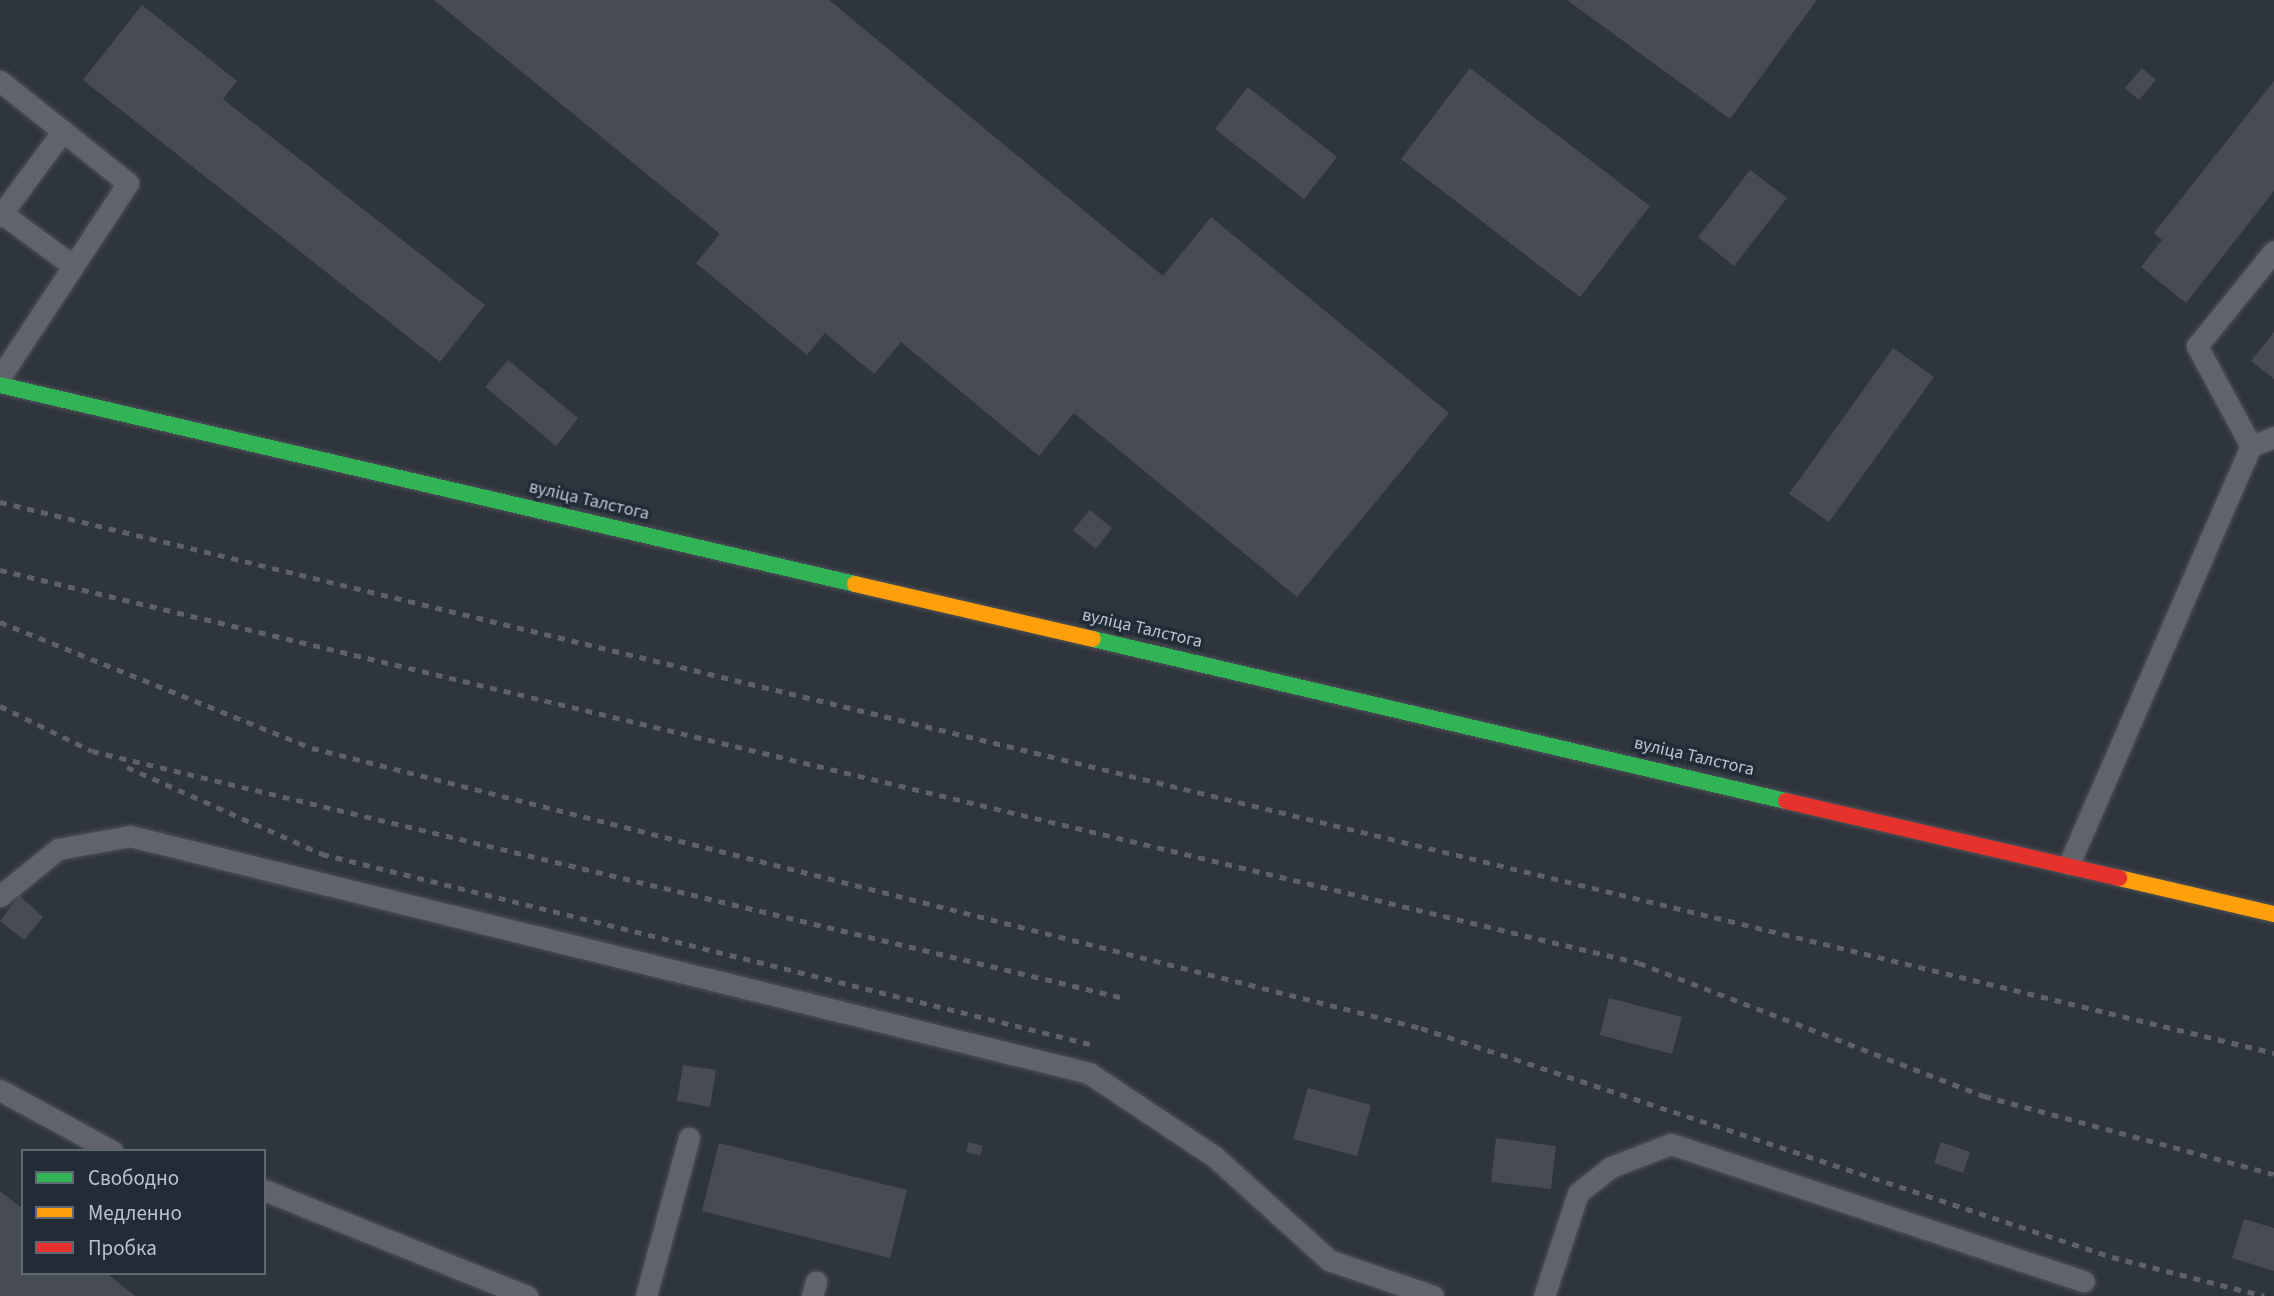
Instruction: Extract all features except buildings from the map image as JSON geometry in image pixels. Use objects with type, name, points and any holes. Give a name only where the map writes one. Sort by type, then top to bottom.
[{"type":"main road","name":"вуліца Талстога","points":[[0,385],[2069,863],[2274,914]]},
{"type":"lane","points":[[0,81],[128,183],[0,377]]},
{"type":"lane","points":[[63,131],[1,214],[72,265]]},
{"type":"lane","points":[[2251,446],[2197,345],[2274,251]]},
{"type":"lane","points":[[2069,863],[2251,446],[2274,437]]},
{"type":"lane","points":[[0,896],[58,849],[130,835],[1089,1073],[1215,1157],[1329,1260],[1433,1296]]},
{"type":"lane","points":[[0,1090],[108,1149]]},
{"type":"lane","points":[[646,1296],[689,1138]]},
{"type":"lane","points":[[1544,1296],[1578,1193],[1611,1167],[1671,1144],[2084,1281]]},
{"type":"lane","points":[[266,1191],[527,1296]]},
{"type":"railway","points":[[0,502],[2274,1053]]},
{"type":"railway","points":[[0,570],[1639,963],[1984,1096],[2274,1174]]},
{"type":"railway","points":[[0,622],[312,748],[1421,1028],[2112,1257],[2264,1296]]},
{"type":"railway","points":[[0,706],[92,751],[1124,998]]},
{"type":"railway","points":[[127,767],[322,854],[1094,1045]]},
{"type":"traffic: fast","points":[[0,385],[855,584]]},
{"type":"traffic: fast","points":[[1093,639],[1786,801]]},
{"type":"traffic: slow","points":[[855,584],[1093,639]]},
{"type":"traffic: slow","points":[[2119,878],[2274,914]]},
{"type":"traffic: jam","points":[[1786,801],[2119,878]]}]
